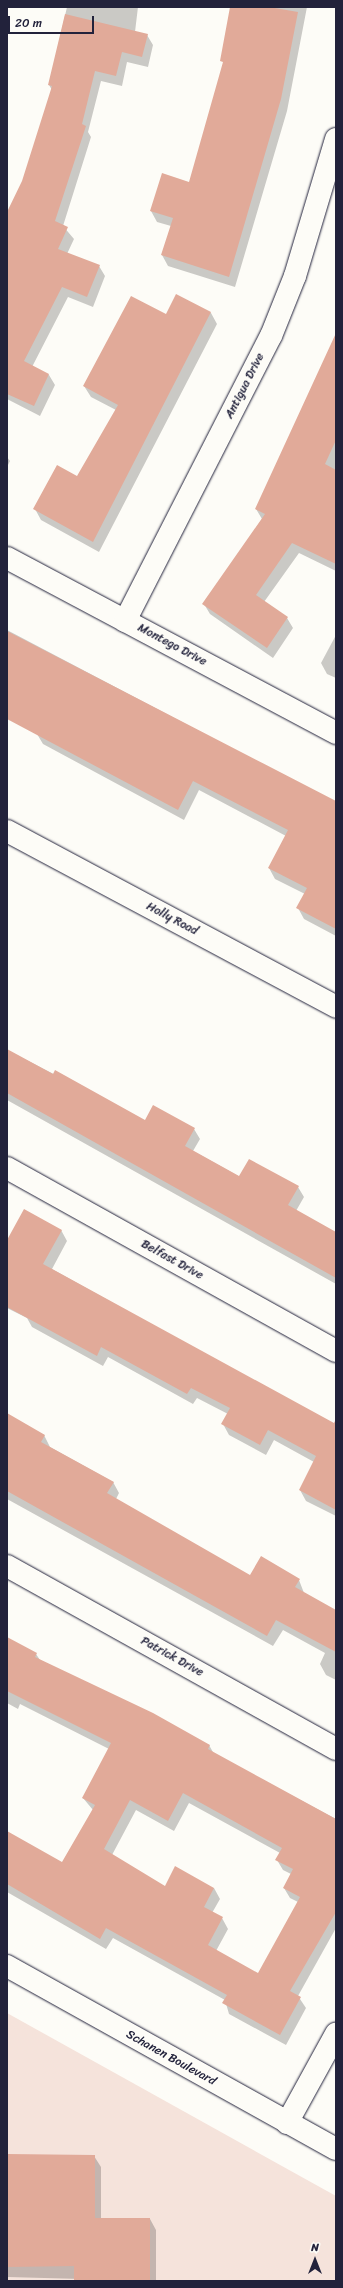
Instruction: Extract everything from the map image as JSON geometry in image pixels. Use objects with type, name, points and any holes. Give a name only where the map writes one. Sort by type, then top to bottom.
[{"type":"street","name":"Antigua Drive","points":[[125,621],[271,336],[295,276],[336,139]]},
{"type":"street","name":"Montego Drive","points":[[7,558],[336,733]]},
{"type":"street","name":"Holly Road","points":[[7,831],[336,1007]]},
{"type":"street","name":"Belfast Drive","points":[[7,1168],[336,1351]]},
{"type":"street","name":"Patrick Drive","points":[[7,1566],[336,1749]]},
{"type":"street","name":"Schanen Boulevard","points":[[7,1966],[336,2149]]},
{"type":"street","points":[[287,2123],[336,2034]]},
{"type":"shaded area","points":[[7,2013],[336,2196],[336,2281],[7,2281]]},
{"type":"building","points":[[230,7],[269,7],[298,12],[281,99],[229,277],[161,255],[173,218],[150,211],[162,173],[189,182],[223,62],[220,61]]},
{"type":"building","points":[[65,14],[148,34],[142,57],[122,52],[116,76],[95,71],[82,124],[86,126],[55,221],[68,227],[58,249],[100,265],[87,297],[62,287],[24,361],[49,374],[34,406],[7,394],[7,212],[22,181],[52,86],[48,85]]},
{"type":"building","points":[[176,294],[211,312],[93,542],[33,509],[57,465],[77,476],[118,405],[83,386],[131,296],[166,314]]},
{"type":"building","points":[[336,333],[336,440],[325,464],[336,470],[336,564],[292,543],[256,595],[288,617],[267,648],[202,604],[265,514],[255,509]]},
{"type":"building","points":[[7,631],[336,801],[336,929],[296,908],[307,888],[268,868],[288,830],[193,781],[178,810],[7,719]]},
{"type":"building","points":[[7,1049],[53,1074],[55,1070],[145,1120],[153,1105],[195,1128],[185,1146],[239,1176],[249,1159],[299,1186],[288,1205],[336,1232],[336,1278],[7,1093]]},
{"type":"building","points":[[24,1209],[62,1230],[43,1264],[334,1423],[336,1419],[336,1510],[299,1490],[316,1456],[268,1430],[260,1445],[221,1424],[230,1408],[191,1388],[187,1394],[101,1347],[97,1356],[7,1307],[7,1240]]},
{"type":"building","points":[[7,1413],[45,1435],[41,1442],[114,1482],[107,1493],[250,1575],[261,1556],[300,1579],[295,1587],[336,1610],[336,1652],[276,1620],[267,1636],[7,1491]]},
{"type":"building","points":[[7,1637],[37,1653],[35,1657],[153,1713],[210,1745],[208,1749],[336,1819],[336,1912],[290,1991],[301,1997],[280,2035],[222,2003],[227,1995],[106,1928],[100,1939],[7,1884],[7,1831],[62,1862],[95,1805],[82,1798],[111,1743],[7,1691]],"holes":[[[183,1793],[282,1848],[275,1860],[293,1869],[283,1888],[300,1897],[258,1973],[208,1945],[223,1917],[204,1907],[214,1888],[175,1866],[165,1886],[104,1849],[130,1800],[168,1821]]]},
{"type":"building","points":[[7,2154],[95,2155],[95,2218],[150,2218],[150,2281],[74,2281],[74,2266],[7,2267]]}]
